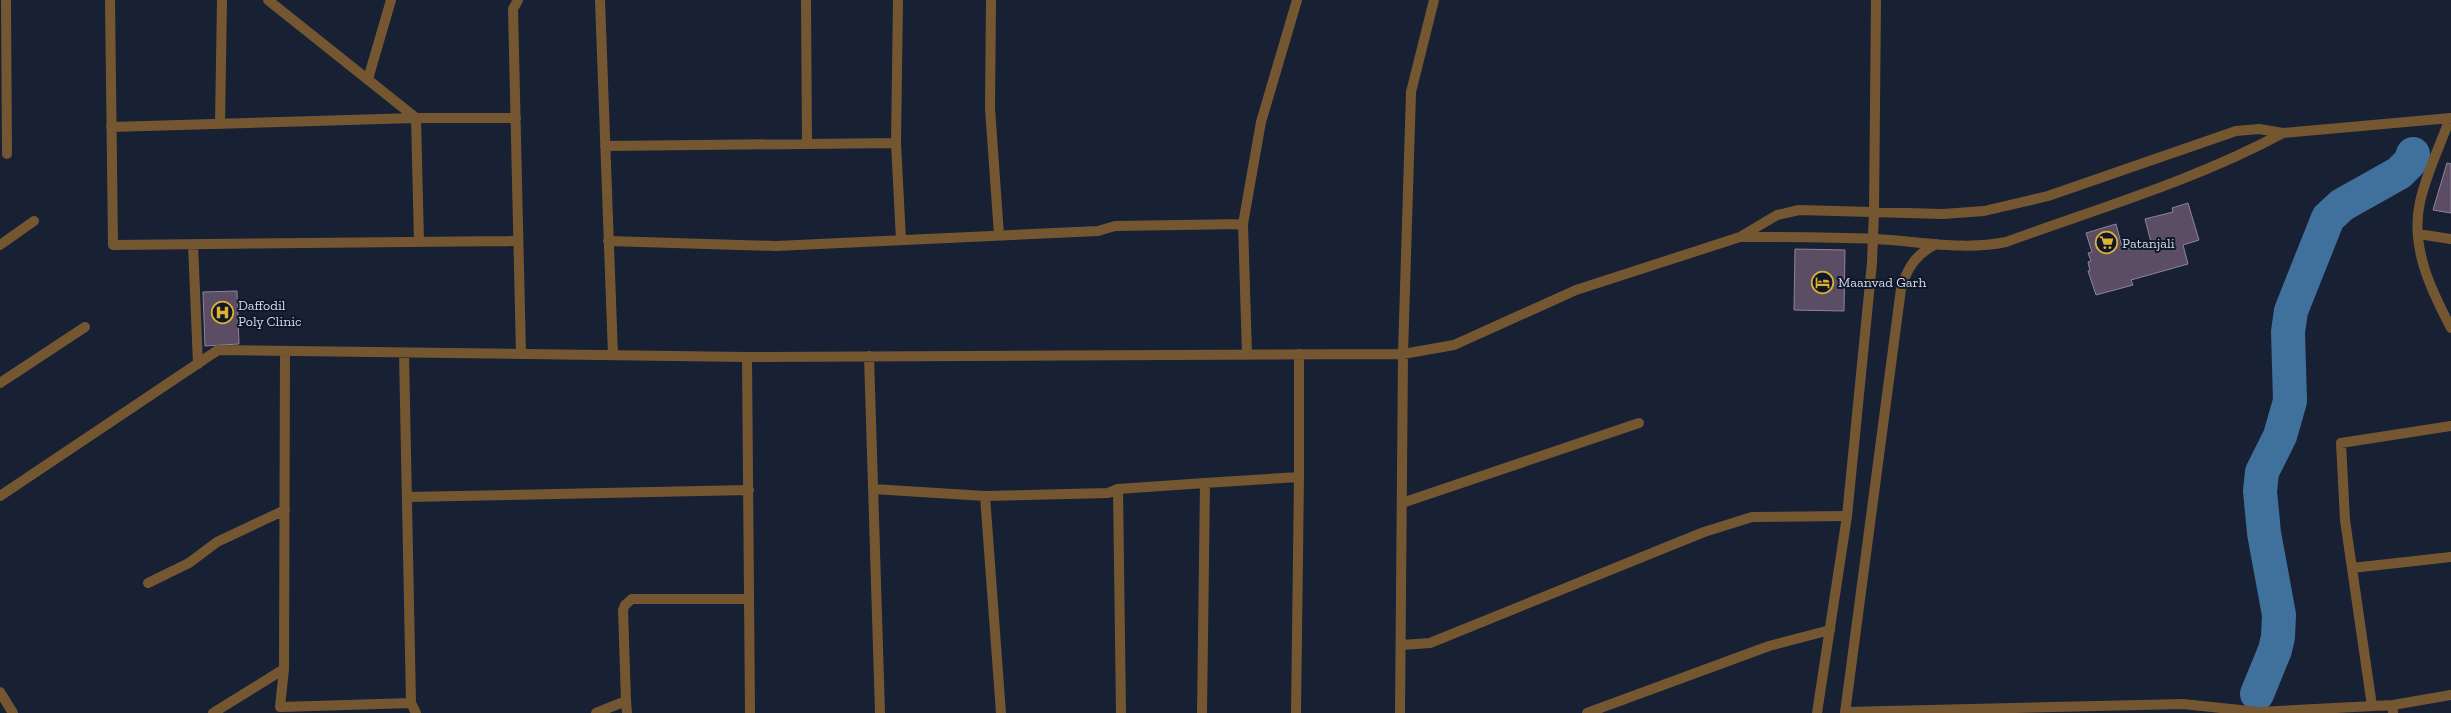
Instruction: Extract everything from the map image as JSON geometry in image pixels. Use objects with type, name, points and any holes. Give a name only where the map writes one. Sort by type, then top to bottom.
[{"type":"street","points":[[6,0],[7,154]]},
{"type":"street","points":[[110,0],[112,245],[518,241]]},
{"type":"street","points":[[220,123],[222,0]]},
{"type":"street","points":[[268,0],[416,118],[419,242]]},
{"type":"street","points":[[368,79],[391,0]]},
{"type":"street","points":[[518,0],[513,9],[521,354]]},
{"type":"street","points":[[600,0],[613,355]]},
{"type":"street","points":[[806,0],[807,144]]},
{"type":"street","points":[[898,0],[896,143],[901,240]]},
{"type":"street","points":[[991,0],[990,108],[999,235]]},
{"type":"street","points":[[1247,354],[1244,224],[1261,122],[1297,0]]},
{"type":"street","points":[[1400,713],[1404,354],[1411,92],[1434,0]]},
{"type":"street","points":[[1817,713],[1847,516],[1874,239],[1876,0]]},
{"type":"street","points":[[111,127],[416,118],[516,118]]},
{"type":"street","points":[[0,495],[218,350],[748,357],[1404,354],[1454,345],[1576,290],[1740,237],[1785,212],[1799,210],[1948,214],[1991,209],[2048,196],[2236,131],[2259,129],[2282,133],[2450,118],[2421,196],[2418,234],[2426,274],[2451,328]]},
{"type":"street","points":[[1740,237],[1874,239],[1936,244],[1988,245],[2006,242],[2196,173],[2248,152],[2282,133]]},
{"type":"street","points":[[605,146],[896,143]]},
{"type":"street","points":[[0,245],[34,221]]},
{"type":"street","points":[[608,241],[776,246],[1098,231],[1115,226],[1244,224]]},
{"type":"street","points":[[2418,234],[2451,239]]},
{"type":"street","points":[[193,244],[198,364]]},
{"type":"street","points":[[1936,244],[1925,249],[1909,267],[1901,289],[1845,713],[2183,704],[2259,712],[2372,706],[2393,709],[2451,695]]},
{"type":"street","points":[[0,383],[85,327]]},
{"type":"street","points":[[285,351],[284,669],[280,707],[298,710],[411,702]]},
{"type":"street","points":[[404,353],[411,702],[416,713]]},
{"type":"street","points":[[1296,713],[1299,354]]},
{"type":"street","points":[[868,356],[880,713]]},
{"type":"street","points":[[748,357],[750,713]]},
{"type":"street","points":[[1402,503],[1639,423]]},
{"type":"street","points":[[2372,706],[2343,497],[2340,443],[2451,426]]},
{"type":"street","points":[[873,489],[985,496],[1108,493],[1118,489],[1299,477]]},
{"type":"street","points":[[1202,713],[1205,483]]},
{"type":"street","points":[[1118,489],[1121,713]]},
{"type":"street","points":[[407,497],[748,490]]},
{"type":"street","points":[[985,496],[1001,713]]},
{"type":"street","points":[[148,583],[189,563],[217,542],[285,510]]},
{"type":"street","points":[[1401,645],[1430,643],[1704,532],[1752,517],[1847,516]]},
{"type":"street","points":[[2352,568],[2451,557]]},
{"type":"street","points":[[627,713],[623,610],[625,605],[632,600],[749,599]]},
{"type":"street","points":[[1587,713],[1769,646],[1830,630]]},
{"type":"street","points":[[212,713],[284,669]]},
{"type":"street","points":[[0,692],[13,713]]},
{"type":"street","points":[[596,713],[626,701]]},
{"type":"building","points":[[2447,163],[2451,164],[2451,213],[2433,210]]},
{"type":"building","points":[[2188,203],[2199,240],[2183,245],[2188,264],[2131,280],[2133,285],[2096,295],[2088,271],[2090,271],[2088,262],[2091,261],[2088,253],[2092,252],[2086,233],[2116,224],[2123,250],[2151,242],[2145,219],[2173,212],[2172,208]]},
{"type":"building","points":[[1795,249],[1845,250],[1844,311],[1794,310]]},
{"type":"building","points":[[237,291],[239,344],[205,346],[203,292]]},
{"type":"waterway","points":[[2257,694],[2275,650],[2278,637],[2279,615],[2264,533],[2260,491],[2262,472],[2280,436],[2290,401],[2288,332],[2291,311],[2328,218],[2342,205],[2399,173],[2410,162],[2413,154]]},
{"type":"place","name":"Patanjali","points":[[2106,243]]},
{"type":"place","name":"Maanvad Garh","points":[[1822,282]]},
{"type":"place","name":"Daffodil Poly Clinic","points":[[222,313]]}]
